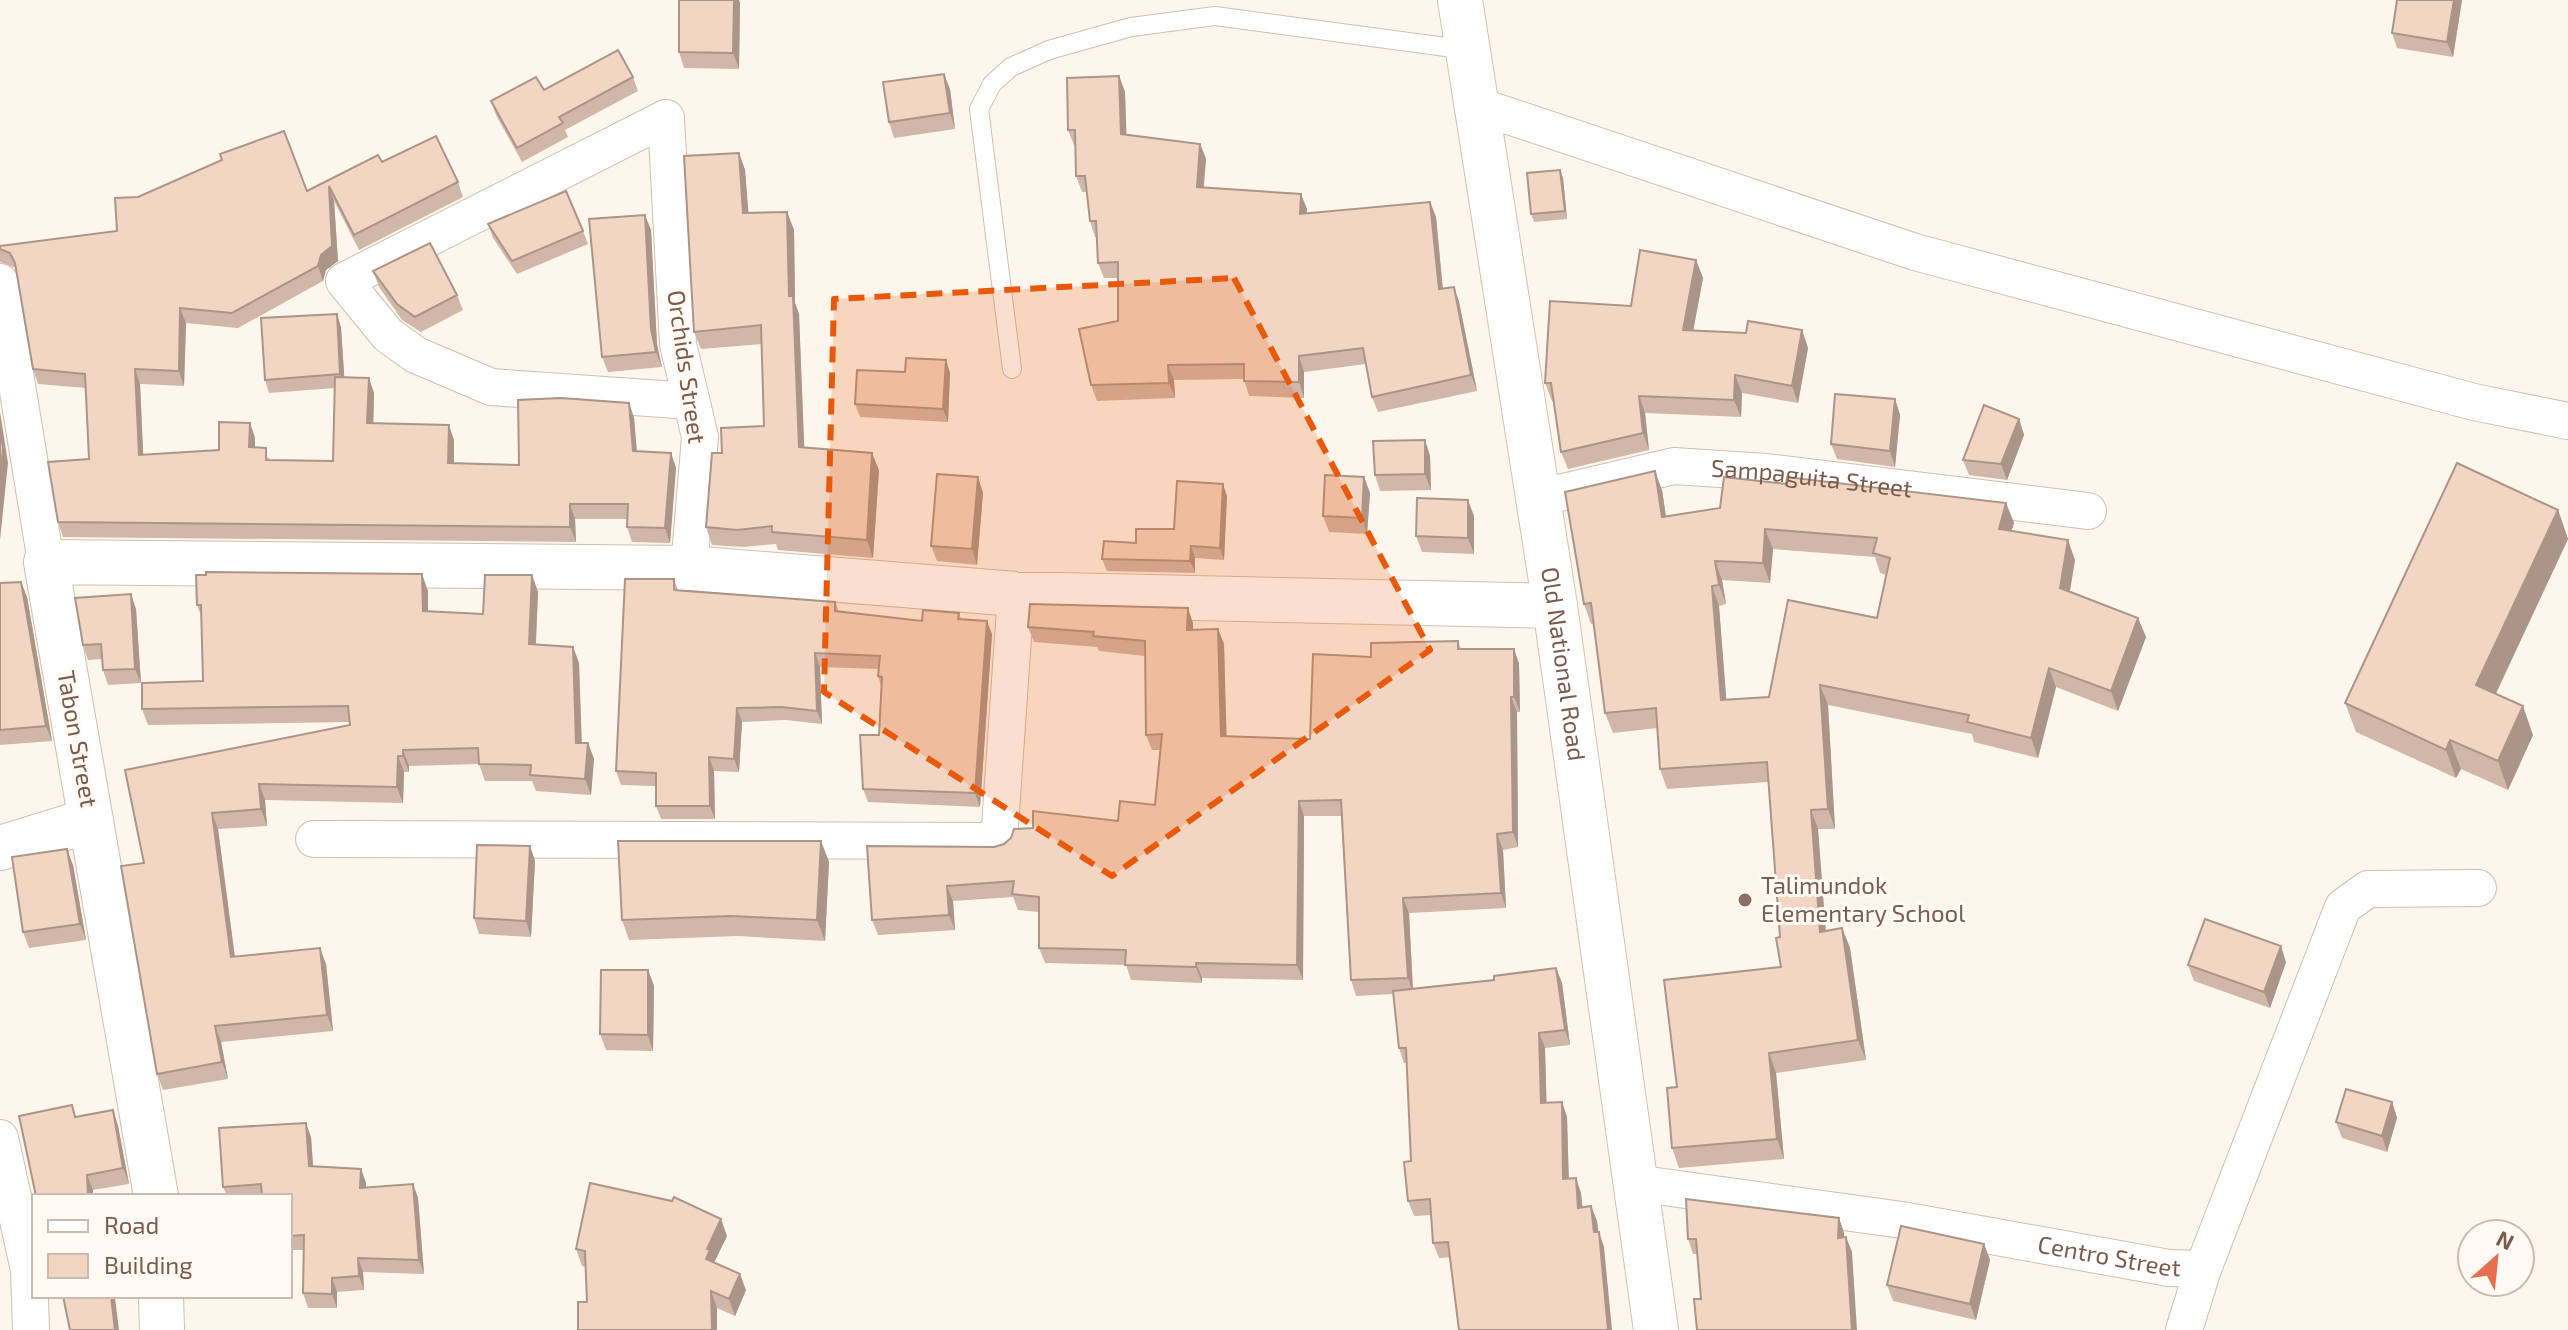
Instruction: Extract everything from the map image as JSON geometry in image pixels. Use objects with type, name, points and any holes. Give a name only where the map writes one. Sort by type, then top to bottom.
[{"type":"street","name":"Old National Road","points":[[1460,0],[1555,606],[1656,1330]]},
{"type":"street","points":[[1476,105],[1915,252],[2474,402],[2568,421]]},
{"type":"street","name":"Orchids Street","points":[[689,568],[700,437],[678,344],[666,118],[344,281],[388,335],[416,355],[491,387],[691,401]]},
{"type":"street","name":"Tabon Street","points":[[0,282],[156,1194]]},
{"type":"street","name":"Sampaguita Street","points":[[1538,498],[1674,466],[1766,472],[2088,511]]},
{"type":"street","points":[[46,562],[689,568],[1016,594],[1555,606]]},
{"type":"street","points":[[314,839],[999,841],[1016,594]]},
{"type":"street","points":[[0,848],[91,820]]},
{"type":"street","name":"Centro Street","points":[[1635,1183],[1902,1220],[2169,1268],[2203,1269],[2343,907],[2368,889],[2478,888]]},
{"type":"street","points":[[0,1138],[29,1270],[31,1330]]},
{"type":"street","points":[[2184,1330],[2203,1269]]},
{"type":"street","points":[[161,1298],[162,1330]]},
{"type":"lane","points":[[1012,369],[979,109],[992,84],[1011,67],[1049,50],[1131,27],[1215,16],[1468,50]]},
{"type":"highlighted area","points":[[1234,278],[1430,650],[1112,876],[824,692],[834,299]]},
{"type":"building","points":[[679,0],[734,0],[733,53],[679,52]]},
{"type":"building","points":[[2397,0],[2454,0],[2447,42],[2392,33]]},
{"type":"building","points":[[618,50],[633,77],[559,117],[563,123],[517,148],[491,101],[536,77],[544,90]]},
{"type":"building","points":[[944,74],[950,113],[889,122],[883,82]]},
{"type":"building","points":[[1119,76],[1121,134],[1200,144],[1197,187],[1301,194],[1300,214],[1430,202],[1439,289],[1454,287],[1471,375],[1372,397],[1363,348],[1299,356],[1299,382],[1244,381],[1244,364],[1168,365],[1169,383],[1091,385],[1079,329],[1118,321],[1118,262],[1098,263],[1096,221],[1090,221],[1085,176],[1076,176],[1075,130],[1068,130],[1067,78]]},
{"type":"building","points":[[284,131],[307,191],[378,155],[382,162],[436,136],[458,182],[354,235],[329,186],[332,246],[321,255],[318,266],[232,313],[180,308],[179,371],[135,369],[139,455],[219,450],[219,422],[250,423],[249,447],[266,448],[266,460],[333,461],[335,377],[369,378],[367,423],[449,425],[448,463],[519,465],[518,400],[561,398],[629,403],[633,451],[671,453],[665,528],[627,527],[628,504],[570,504],[570,527],[58,522],[48,462],[89,459],[85,374],[33,369],[15,263],[10,253],[0,249],[0,246],[117,231],[115,198],[138,197],[222,160],[220,154]]},
{"type":"building","points":[[739,153],[743,213],[787,212],[799,447],[872,453],[867,540],[772,532],[772,526],[737,530],[706,527],[712,453],[722,453],[721,428],[764,426],[761,325],[694,332],[684,156]]},
{"type":"building","points":[[1560,170],[1565,211],[1531,214],[1527,173]]},
{"type":"building","points":[[566,191],[583,231],[512,261],[488,224]]},
{"type":"building","points":[[645,215],[651,329],[656,352],[602,357],[589,219]]},
{"type":"building","points":[[430,243],[457,295],[415,317],[397,304],[373,271]]},
{"type":"building","points":[[1640,250],[1696,260],[1683,330],[1746,333],[1748,321],[1802,330],[1792,386],[1735,375],[1734,400],[1639,396],[1643,433],[1561,452],[1551,383],[1545,383],[1550,301],[1631,306]]},
{"type":"building","points":[[337,314],[340,374],[265,380],[261,318]]},
{"type":"building","points":[[906,358],[946,360],[943,409],[855,404],[857,370],[905,372]]},
{"type":"building","points":[[1835,394],[1895,399],[1890,451],[1831,444]]},
{"type":"building","points":[[1984,405],[2019,419],[2001,464],[1963,460]]},
{"type":"building","points":[[0,429],[3,448],[0,477]]},
{"type":"building","points":[[1425,440],[1425,474],[1375,475],[1373,441]]},
{"type":"building","points":[[2457,463],[2558,510],[2476,685],[2523,706],[2498,761],[2450,740],[2446,750],[2345,703]]},
{"type":"building","points":[[1655,471],[1662,517],[1720,508],[1724,477],[1786,484],[1787,477],[2006,503],[1999,529],[2068,540],[2060,588],[2138,618],[2111,691],[2049,668],[2031,738],[1967,722],[1969,715],[1820,685],[1828,809],[1811,810],[1820,932],[1842,928],[1858,1040],[1769,1053],[1777,1139],[1672,1148],[1667,1088],[1677,1087],[1664,980],[1781,967],[1776,938],[1780,937],[1767,762],[1660,769],[1656,708],[1605,713],[1591,603],[1584,604],[1565,492]],"holes":[[[1765,529],[1877,538],[1873,553],[1890,558],[1877,618],[1788,600],[1769,697],[1721,700],[1712,586],[1719,585],[1715,561],[1763,563]]]},
{"type":"building","points":[[937,474],[978,477],[972,549],[931,546]]},
{"type":"building","points":[[1325,475],[1364,477],[1362,518],[1323,516]]},
{"type":"building","points":[[1177,481],[1223,484],[1220,548],[1191,546],[1190,561],[1102,559],[1104,541],[1136,543],[1136,529],[1174,529]]},
{"type":"building","points":[[1417,498],[1468,500],[1468,538],[1416,536]]},
{"type":"building","points":[[206,572],[422,574],[423,611],[483,614],[485,575],[532,575],[529,644],[573,647],[576,743],[588,743],[585,779],[530,775],[531,765],[479,764],[478,748],[403,750],[403,756],[398,756],[397,787],[259,784],[261,809],[212,813],[231,957],[320,948],[327,1015],[215,1026],[222,1062],[157,1074],[121,866],[144,863],[125,770],[350,725],[348,706],[142,709],[142,683],[203,681],[201,605],[197,605],[196,575],[206,575]]},
{"type":"building","points":[[625,579],[674,579],[674,590],[835,602],[835,611],[922,621],[923,610],[959,613],[958,619],[987,621],[975,793],[863,789],[860,735],[879,735],[880,656],[815,653],[817,711],[781,707],[737,708],[734,759],[709,757],[710,806],[656,806],[656,773],[616,771]]},
{"type":"building","points":[[21,582],[46,726],[0,730],[0,583]]},
{"type":"building","points":[[131,594],[135,669],[103,670],[101,644],[83,645],[75,598]]},
{"type":"building","points":[[1030,604],[1188,608],[1187,630],[1218,629],[1221,736],[1310,739],[1313,654],[1371,657],[1371,643],[1458,641],[1458,649],[1514,649],[1514,697],[1511,697],[1513,832],[1497,834],[1501,893],[1403,898],[1408,978],[1351,980],[1341,800],[1299,801],[1297,965],[1125,965],[1126,950],[1039,948],[1039,897],[1012,894],[1014,881],[947,886],[949,915],[872,920],[867,846],[994,847],[1011,838],[1014,829],[1033,828],[1033,811],[1118,821],[1120,801],[1155,805],[1162,734],[1146,735],[1145,641],[1093,636],[1094,632],[1028,627]]},
{"type":"building","points":[[618,841],[821,841],[817,920],[730,916],[622,920]]},
{"type":"building","points":[[477,845],[530,846],[526,921],[474,918]]},
{"type":"building","points":[[67,849],[80,924],[23,932],[12,857]]},
{"type":"building","points":[[2205,919],[2281,946],[2264,992],[2188,965]]},
{"type":"building","points":[[1556,968],[1565,1030],[1539,1033],[1541,1103],[1562,1102],[1563,1179],[1576,1178],[1578,1208],[1591,1206],[1594,1232],[1599,1232],[1608,1330],[1459,1330],[1448,1242],[1433,1243],[1430,1199],[1408,1201],[1404,1162],[1411,1161],[1406,1048],[1399,1048],[1393,991],[1494,980],[1494,976]]},
{"type":"building","points":[[601,970],[648,970],[648,1035],[600,1034]]},
{"type":"building","points":[[2346,1089],[2392,1102],[2382,1136],[2336,1122]]},
{"type":"building","points":[[72,1105],[75,1117],[113,1110],[123,1168],[87,1175],[88,1194],[36,1194],[19,1116]]},
{"type":"building","points":[[306,1123],[309,1166],[361,1169],[360,1188],[413,1184],[419,1260],[358,1258],[359,1276],[332,1278],[332,1294],[303,1293],[304,1235],[292,1236],[292,1194],[262,1194],[261,1184],[223,1187],[219,1128]]},
{"type":"building","points":[[590,1183],[672,1201],[674,1197],[721,1219],[707,1249],[710,1250],[706,1259],[740,1274],[729,1299],[711,1291],[712,1330],[578,1330],[578,1302],[587,1302],[585,1251],[576,1249]]},
{"type":"building","points":[[1686,1199],[1839,1218],[1838,1238],[1846,1237],[1852,1330],[1697,1330],[1694,1299],[1701,1299],[1696,1239],[1688,1239]]},
{"type":"building","points":[[1901,1226],[1984,1244],[1970,1304],[1887,1285]]},
{"type":"building","points":[[63,1298],[111,1298],[115,1330],[70,1330]]},
{"type":"place","name":"Talimundok Elementary School","points":[[1745,900]]}]
